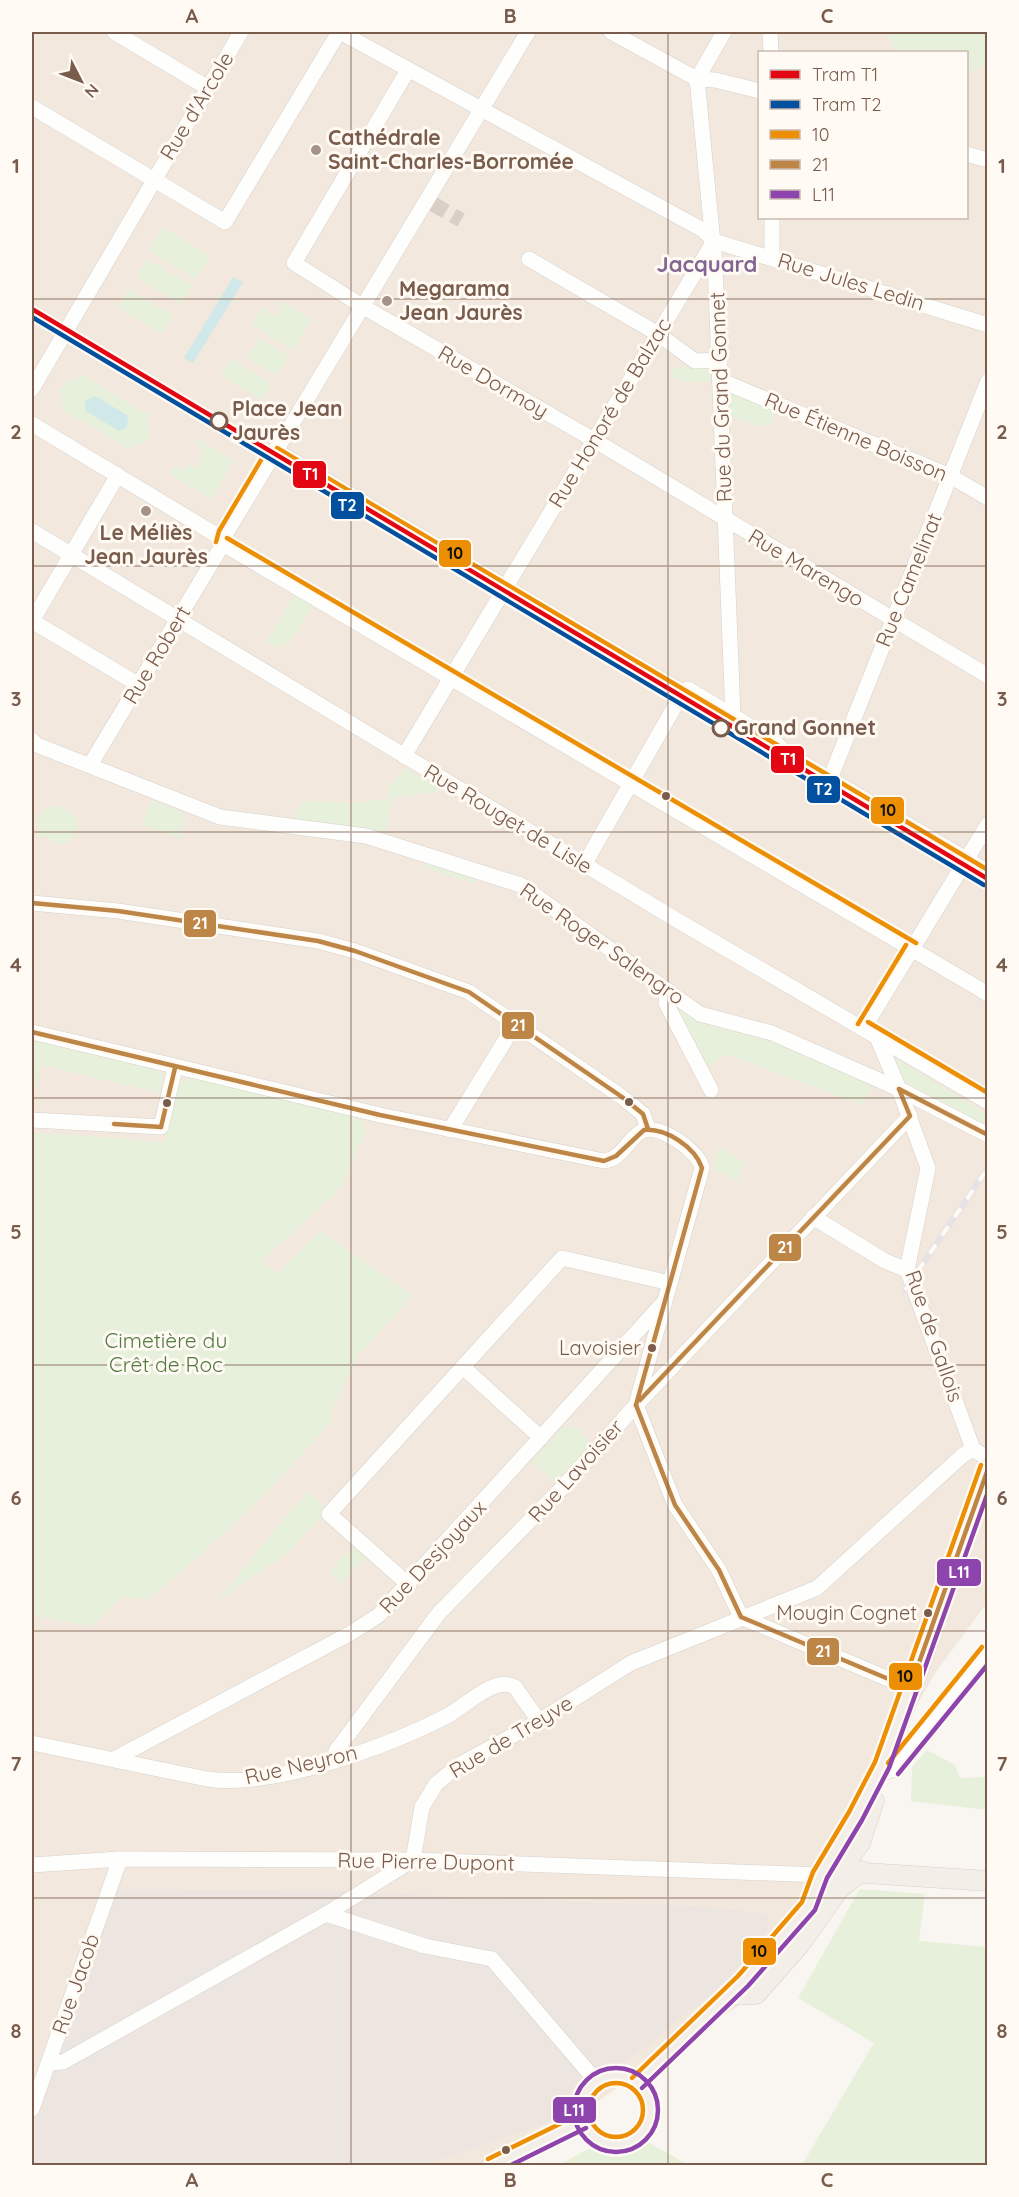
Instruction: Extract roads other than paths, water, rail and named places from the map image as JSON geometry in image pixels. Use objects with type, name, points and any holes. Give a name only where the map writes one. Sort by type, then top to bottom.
[{"type":"main road","points":[[637,2083],[729,1995],[842,1870],[860,1843],[882,1769],[987,1468]]},
{"type":"main road","points":[[729,1995],[756,1994],[800,1944],[839,1889],[846,1849],[856,1816],[882,1769]]},
{"type":"main road","points":[[842,1870],[856,1816]]},
{"type":"main road","points":[[860,1843],[868,1857],[885,1873]]},
{"type":"main road","points":[[842,1870],[987,1881]]},
{"type":"main road","points":[[617,2075],[637,2083],[650,2105],[645,2127],[629,2142],[607,2143],[597,2139],[583,2121],[583,2099],[596,2081],[617,2075]]},
{"type":"main road","points":[[490,2166],[583,2121]]},
{"type":"street","points":[[114,32],[208,88]]},
{"type":"street","name":"Rue d'Arcole","points":[[156,181],[155,177],[242,32]]},
{"type":"street","points":[[32,107],[225,222],[339,32],[703,230],[714,241]]},
{"type":"street","points":[[223,544],[225,536],[275,450],[528,32]]},
{"type":"street","points":[[611,32],[697,79],[714,80],[758,91]]},
{"type":"street","points":[[697,79],[724,32]]},
{"type":"street","points":[[770,32],[771,51]]},
{"type":"street","points":[[362,306],[294,263],[408,70]]},
{"type":"street","name":"Rue du Grand Gonnet","points":[[697,79],[714,241],[722,381],[733,716]]},
{"type":"street","points":[[968,155],[987,160]]},
{"type":"street","points":[[32,389],[156,181]]},
{"type":"street","points":[[772,219],[772,257]]},
{"type":"street","name":"Rue Jules Ledin","points":[[714,241],[987,325]]},
{"type":"street","name":"Rue Honoré de Balzac","points":[[404,756],[714,241]]},
{"type":"street","points":[[529,259],[658,334],[695,361],[720,360]]},
{"type":"street","name":"Rue Dormoy","points":[[362,306],[594,440]]},
{"type":"street","name":"Rue Étienne Boisson","points":[[722,381],[950,476],[987,498]]},
{"type":"street","name":"Rue Camelinat","points":[[830,779],[987,381]]},
{"type":"street","points":[[32,424],[218,536],[223,544],[987,993]]},
{"type":"street","name":"Rue Marengo","points":[[594,440],[893,621],[987,675]]},
{"type":"street","points":[[275,450],[683,692]]},
{"type":"street","points":[[118,475],[32,621],[139,685]]},
{"type":"street","name":"Rue Rouget de Lisle","points":[[32,531],[584,865],[987,1102]]},
{"type":"street","name":"Rue Robert","points":[[90,765],[223,544]]},
{"type":"street","points":[[584,865],[683,692],[688,690],[733,716],[772,741],[786,753],[964,864],[987,872]]},
{"type":"street","name":"Rue Roger Salengro","points":[[32,740],[220,816],[366,836],[521,885],[700,1014],[772,1033],[899,1089],[987,1135]]},
{"type":"street","points":[[870,1032],[912,949],[987,824]]},
{"type":"street","points":[[32,903],[118,911],[318,941],[469,992],[635,1107],[646,1120],[648,1129]]},
{"type":"street","points":[[667,990],[666,1003],[711,1090]]},
{"type":"street","points":[[450,1130],[516,1023]]},
{"type":"street","points":[[32,1032],[175,1068],[450,1130],[604,1161],[617,1157],[637,1135],[648,1129],[665,1133],[699,1157],[702,1171],[636,1405],[675,1504],[719,1570],[741,1617],[910,1688]]},
{"type":"street","name":"Rue de Gallois","points":[[870,1032],[899,1089],[928,1168],[907,1270],[973,1449]]},
{"type":"street","points":[[32,1120],[160,1127],[175,1068]]},
{"type":"street","name":"Rue Lavoisier","points":[[333,1760],[336,1751],[440,1613],[562,1488],[636,1405],[910,1116]]},
{"type":"street","points":[[813,1217],[885,1261],[907,1270]]},
{"type":"street","points":[[409,1585],[329,1514],[562,1257],[670,1283]]},
{"type":"street","name":"Rue Desjoyaux","points":[[114,1759],[370,1623],[409,1585],[665,1301]]},
{"type":"street","points":[[463,1366],[541,1438]]},
{"type":"street","points":[[973,1449],[987,1459]]},
{"type":"street","name":"Rue de Treyve","points":[[413,1860],[422,1807],[436,1784],[459,1765],[539,1721],[631,1663],[817,1588],[963,1455],[973,1449]]},
{"type":"street","points":[[882,1769],[893,1769],[906,1755],[987,1652]]},
{"type":"street","name":"Rue Neyron","points":[[32,1743],[229,1781],[291,1772],[399,1740],[450,1714],[497,1684],[510,1684],[515,1687],[539,1721]]},
{"type":"street","name":"Rue Pierre Dupont","points":[[32,1865],[120,1859],[413,1860],[842,1870]]},
{"type":"street","name":"Rue Jacob","points":[[32,2109],[120,1859]]},
{"type":"street","points":[[49,2063],[63,2062],[326,1914],[413,1860]]},
{"type":"street","points":[[326,1914],[425,1946],[492,1959],[596,2081]]},
{"type":"water","points":[[233,277],[243,282],[193,363],[184,358]]},
{"type":"water","points":[[95,396],[128,416],[127,427],[119,431],[86,411],[85,401]]},
{"type":"tunnel","points":[[433,204],[461,220]]},
{"type":"railway","points":[[905,1290],[988,1168]]},
{"type":"tram line","name":"T1","points":[[32,309],[988,879]]},
{"type":"tram line","name":"T2","points":[[32,317],[984,885]]},
{"type":"place","name":"Cathédrale Saint-Charles-Borromée","points":[[316,150]]},
{"type":"place","name":"Megarama Jean Jaurès","points":[[387,301]]},
{"type":"place","name":"Place Jean Jaurès","points":[[219,421]]},
{"type":"place","name":"Le Méliès Jean Jaurès","points":[[146,511]]},
{"type":"place","name":"Grand Gonnet","points":[[721,728]]},
{"type":"place","name":"Lavoisier","points":[[652,1348]]},
{"type":"place","name":"Mougin Cognet","points":[[928,1613]]},
{"type":"district","name":"Jacquard","points":[[707,264]]},
{"type":"park label","name":"Cimetière du Crêt de Roc","points":[[166,1353]]}]
